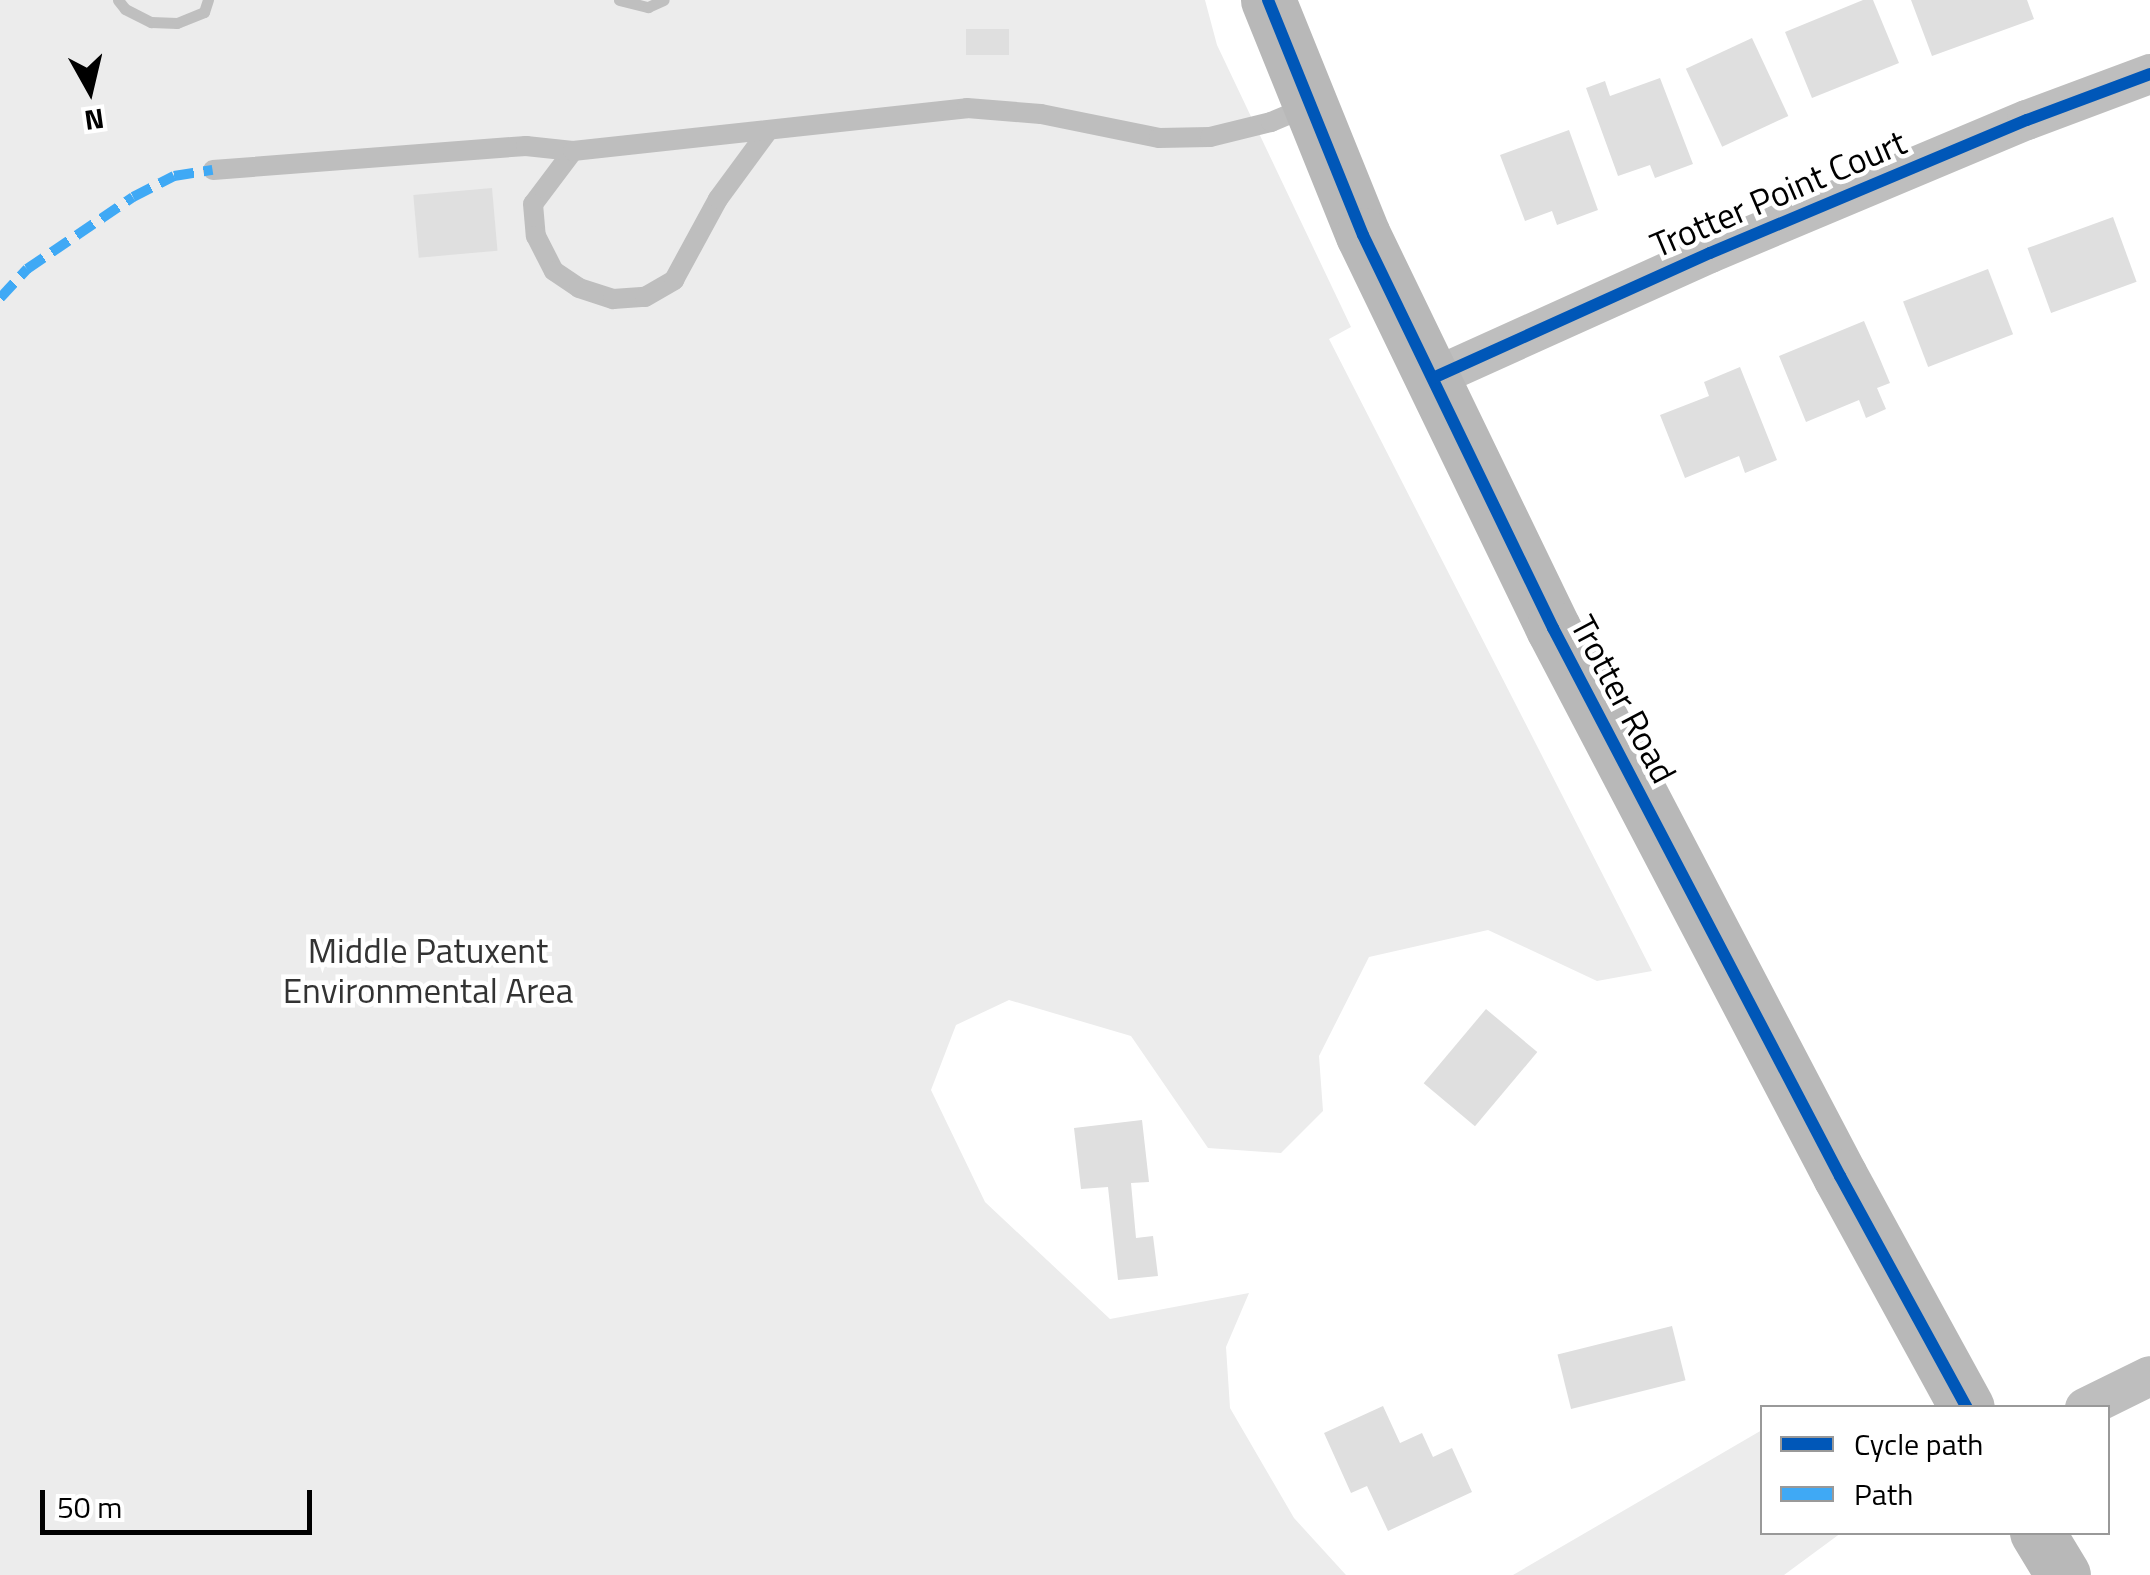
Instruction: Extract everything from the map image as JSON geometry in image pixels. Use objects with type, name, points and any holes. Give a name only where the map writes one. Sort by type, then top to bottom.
[{"type":"street","name":"Trotter Road","points":[[1268,0],[1363,235],[1553,628],[1840,1176],[1965,1405]]},
{"type":"street","name":"Trotter Point Court","points":[[1433,378],[1710,253],[2027,120],[2150,74]]},
{"type":"street","points":[[2092,1405],[2150,1376]]},
{"type":"street","points":[[2040,1535],[2063,1575]]},
{"type":"lane","points":[[213,170],[526,146],[572,151],[967,108],[1041,114],[1158,138],[1210,137],[1271,122],[1310,105]]},
{"type":"lane","points":[[572,151],[533,204],[536,236],[554,271],[579,288],[613,299],[645,297],[674,280],[718,199],[768,131]]},
{"type":"green space","name":"Middle Patuxent Environmental Area","points":[[0,0],[1205,0],[1217,45],[1351,327],[1329,339],[1652,971],[1597,981],[1488,930],[1369,957],[1319,1056],[1323,1111],[1281,1153],[1208,1148],[1131,1036],[1009,1000],[956,1025],[931,1090],[985,1202],[1110,1319],[1249,1293],[1226,1347],[1230,1408],[1294,1518],[1346,1575],[0,1575]]},
{"type":"green space","points":[[1760,1431],[1760,1535],[1838,1535],[1784,1575],[1513,1575]]},
{"type":"building","points":[[1863,0],[1873,0],[1899,63],[1812,98],[1785,32]]},
{"type":"building","points":[[1911,0],[2027,0],[2034,19],[1932,56]]},
{"type":"building","points":[[966,29],[1009,29],[1009,55],[966,55]]},
{"type":"building","points":[[1752,38],[1788,116],[1722,147],[1686,69]]},
{"type":"building","points":[[1660,78],[1693,164],[1655,178],[1650,165],[1618,176],[1586,88],[1605,81],[1610,96]]},
{"type":"building","points":[[1569,130],[1598,210],[1557,225],[1552,211],[1525,221],[1500,155]]},
{"type":"building","points":[[492,188],[497,251],[419,258],[413,195]]},
{"type":"building","points":[[2113,217],[2137,282],[2051,313],[2027,248]]},
{"type":"building","points":[[1988,269],[2013,334],[1928,367],[1903,302]]},
{"type":"building","points":[[1864,321],[1890,383],[1877,388],[1886,409],[1866,418],[1859,400],[1806,422],[1779,356]]},
{"type":"building","points":[[1740,367],[1777,460],[1745,473],[1739,456],[1685,478],[1660,415],[1709,396],[1704,382]]},
{"type":"building","points":[[1486,1009],[1537,1052],[1475,1126],[1424,1083]]},
{"type":"building","points":[[1142,1120],[1149,1182],[1131,1183],[1136,1238],[1153,1236],[1158,1276],[1118,1280],[1108,1187],[1081,1189],[1074,1128]]},
{"type":"building","points":[[1672,1326],[1686,1380],[1571,1409],[1558,1355]]},
{"type":"building","points":[[1383,1406],[1400,1443],[1422,1433],[1433,1457],[1452,1448],[1472,1492],[1388,1531],[1367,1486],[1351,1493],[1324,1433]]},
{"type":"waterway","points":[[118,0],[125,9],[151,22],[177,23],[204,12],[208,0]]},
{"type":"waterway","points":[[619,0],[648,7],[664,0]]},
{"type":"marked path","points":[[0,298],[27,269],[133,197],[174,176],[213,170]]},
{"type":"cycle path","points":[[1268,0],[1363,235],[1553,628],[1840,1176],[1965,1405]]},
{"type":"cycle path","points":[[1433,378],[1710,253],[2027,120],[2150,74]]}]
